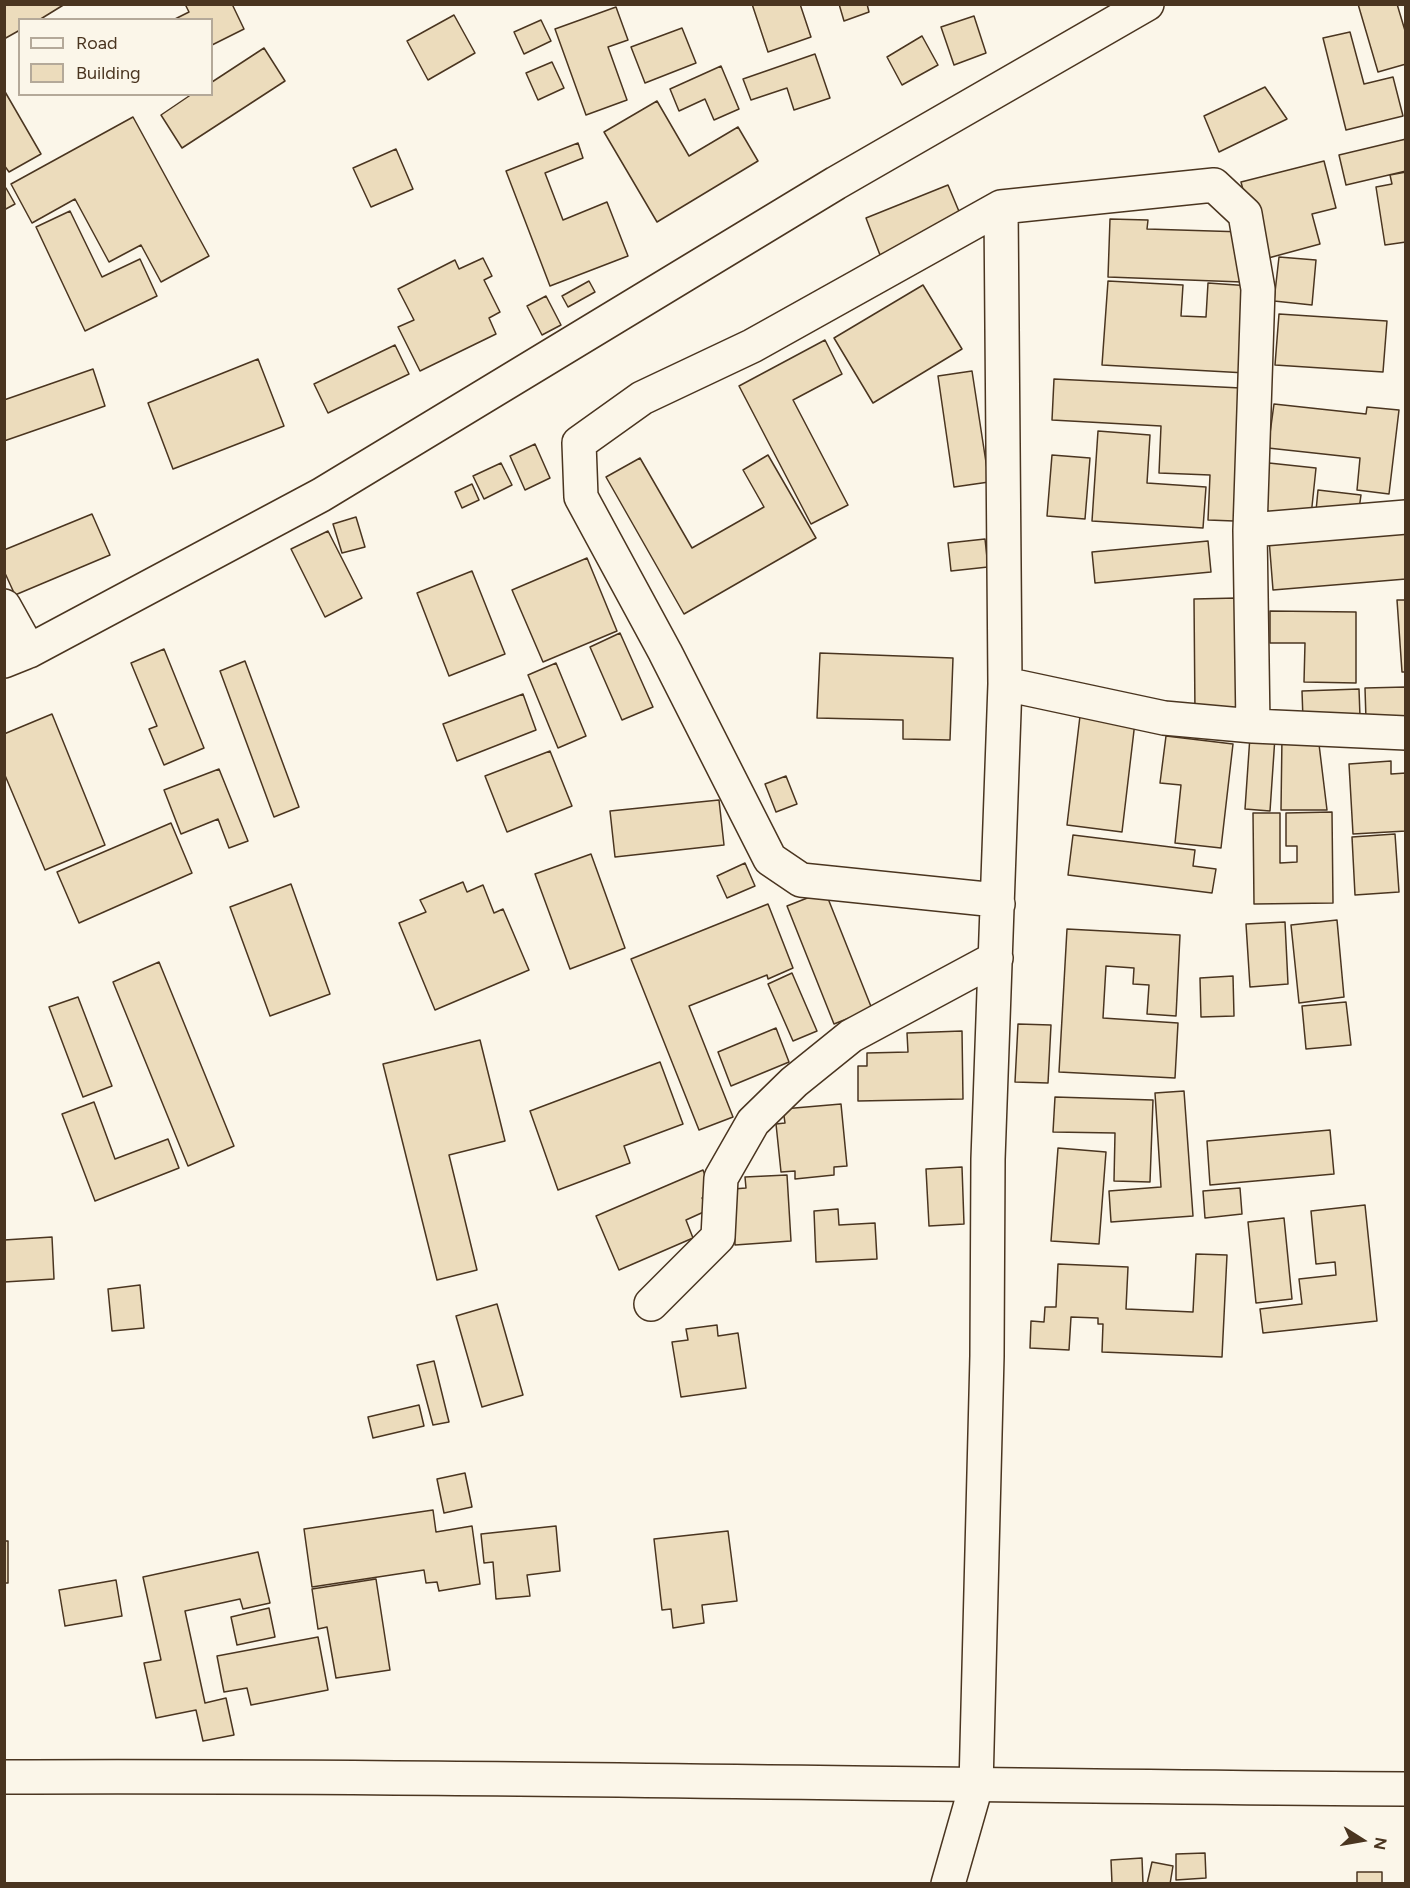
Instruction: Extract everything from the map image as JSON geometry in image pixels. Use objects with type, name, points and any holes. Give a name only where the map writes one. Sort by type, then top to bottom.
[{"type":"main road","points":[[4,606],[17,656],[321,495],[836,183],[1147,4]]},
{"type":"main road","points":[[998,904],[996,900],[801,880],[770,859],[665,652],[581,497],[579,443],[642,398],[752,346],[1001,207],[1214,185],[1245,214],[1258,289],[1250,530],[1253,726]]},
{"type":"main road","points":[[948,1884],[976,1786],[987,1356],[988,1159],[1005,684],[1001,207]]},
{"type":"main road","points":[[1250,530],[1406,517]]},
{"type":"main road","points":[[1005,684],[1164,718],[1253,726],[1406,733]]},
{"type":"main road","points":[[651,1304],[718,1237],[721,1178],[753,1122],[794,1082],[851,1036],[996,958]]},
{"type":"main road","points":[[4,1777],[286,1776],[976,1786],[1406,1789]]},
{"type":"building","points":[[4,4],[65,4],[42,18],[18,18],[18,31],[4,39]]},
{"type":"building","points":[[185,4],[232,4],[244,29],[213,44],[213,18],[177,18],[189,12]]},
{"type":"building","points":[[752,4],[800,4],[811,37],[768,52]]},
{"type":"building","points":[[839,4],[867,4],[869,12],[844,21]]},
{"type":"building","points":[[1358,4],[1397,4],[1406,34],[1406,64],[1378,72]]},
{"type":"building","points":[[616,7],[628,40],[608,47],[627,100],[586,115],[555,29]]},
{"type":"building","points":[[454,15],[475,53],[428,80],[407,41]]},
{"type":"building","points":[[974,16],[986,53],[954,65],[941,27]]},
{"type":"building","points":[[541,20],[551,41],[524,54],[514,32]]},
{"type":"building","points":[[682,28],[696,63],[645,83],[631,47]]},
{"type":"building","points":[[1350,32],[1364,84],[1393,77],[1403,116],[1346,130],[1323,38]]},
{"type":"building","points":[[922,36],[938,65],[902,85],[887,57]]},
{"type":"building","points":[[264,48],[285,81],[182,148],[161,115],[189,96],[213,96],[213,81]]},
{"type":"building","points":[[815,54],[830,98],[794,110],[787,88],[751,100],[743,79]]},
{"type":"building","points":[[552,62],[564,88],[538,100],[526,73]]},
{"type":"building","points":[[721,66],[739,109],[714,120],[705,99],[679,111],[670,89]]},
{"type":"building","points":[[1265,87],[1287,119],[1219,152],[1204,116]]},
{"type":"building","points":[[4,90],[41,154],[9,172],[4,165]]},
{"type":"building","points":[[657,101],[689,156],[738,127],[758,161],[657,222],[604,132]]},
{"type":"building","points":[[133,117],[209,256],[161,282],[141,245],[109,262],[75,199],[32,223],[11,184]]},
{"type":"building","points":[[1406,139],[1406,171],[1346,185],[1339,155]]},
{"type":"building","points":[[578,143],[583,158],[545,173],[563,220],[607,202],[628,256],[550,286],[506,171]]},
{"type":"building","points":[[396,149],[413,189],[371,207],[353,168]]},
{"type":"building","points":[[1324,161],[1336,208],[1312,214],[1320,244],[1261,260],[1241,182]]},
{"type":"building","points":[[1406,172],[1406,242],[1385,245],[1376,187],[1392,184],[1390,175]]},
{"type":"building","points":[[948,185],[963,221],[880,255],[866,218]]},
{"type":"building","points":[[6,188],[15,204],[4,210],[4,189]]},
{"type":"building","points":[[70,211],[102,277],[140,259],[157,296],[85,331],[36,227]]},
{"type":"building","points":[[1110,219],[1148,220],[1147,229],[1244,232],[1242,282],[1108,277]]},
{"type":"building","points":[[1279,257],[1316,260],[1312,305],[1274,301]]},
{"type":"building","points":[[483,258],[492,276],[484,280],[500,312],[489,318],[496,334],[420,371],[398,327],[414,320],[398,289],[455,260],[459,269]]},
{"type":"building","points":[[589,281],[595,292],[568,307],[562,296]]},
{"type":"building","points":[[1108,281],[1183,285],[1181,316],[1206,317],[1208,283],[1251,286],[1246,373],[1102,365]]},
{"type":"building","points":[[923,285],[962,349],[873,403],[834,338]]},
{"type":"building","points":[[546,296],[561,325],[542,335],[527,306]]},
{"type":"building","points":[[1279,314],[1387,321],[1383,372],[1275,365]]},
{"type":"building","points":[[825,340],[842,374],[793,400],[848,505],[811,524],[739,386]]},
{"type":"building","points":[[395,345],[409,374],[328,413],[314,384]]},
{"type":"building","points":[[258,359],[284,426],[173,469],[148,403]]},
{"type":"building","points":[[93,369],[105,406],[4,441],[4,400]]},
{"type":"building","points":[[972,371],[989,482],[954,487],[938,376]]},
{"type":"building","points":[[1054,379],[1241,388],[1234,521],[1208,520],[1210,475],[1159,473],[1161,426],[1052,420]]},
{"type":"building","points":[[1274,404],[1366,414],[1367,407],[1399,410],[1389,494],[1357,490],[1360,458],[1268,448]]},
{"type":"building","points":[[1098,431],[1150,435],[1147,483],[1206,487],[1203,528],[1092,521]]},
{"type":"building","points":[[535,444],[550,478],[525,490],[510,456]]},
{"type":"building","points":[[768,455],[816,538],[684,614],[606,477],[640,458],[692,548],[764,507],[743,470]]},
{"type":"building","points":[[1052,455],[1090,458],[1085,519],[1047,516]]},
{"type":"building","points":[[501,463],[512,485],[484,499],[473,476]]},
{"type":"building","points":[[1269,463],[1316,468],[1311,516],[1264,512]]},
{"type":"building","points":[[472,484],[479,500],[462,508],[455,492]]},
{"type":"building","points":[[1318,490],[1361,495],[1358,516],[1316,511]]},
{"type":"building","points":[[92,514],[110,555],[15,595],[4,571],[4,550]]},
{"type":"building","points":[[356,517],[365,547],[342,553],[333,524]]},
{"type":"building","points":[[1406,528],[1406,579],[1273,590],[1269,539]]},
{"type":"building","points":[[328,531],[362,598],[325,617],[291,549]]},
{"type":"building","points":[[985,539],[988,567],[951,571],[948,543]]},
{"type":"building","points":[[1208,541],[1211,572],[1095,583],[1092,552]]},
{"type":"building","points":[[587,558],[617,631],[543,662],[512,590]]},
{"type":"building","points":[[472,571],[505,654],[449,676],[417,593]]},
{"type":"building","points":[[1237,598],[1238,715],[1195,715],[1194,599]]},
{"type":"building","points":[[1397,600],[1406,600],[1406,672],[1402,672]]},
{"type":"building","points":[[1270,611],[1356,612],[1356,683],[1304,682],[1305,643],[1270,643]]},
{"type":"building","points":[[620,633],[653,707],[622,720],[590,647]]},
{"type":"building","points":[[164,649],[204,748],[164,765],[149,729],[157,726],[131,663]]},
{"type":"building","points":[[820,653],[953,658],[950,740],[903,739],[903,720],[817,718]]},
{"type":"building","points":[[245,661],[299,807],[274,817],[220,671]]},
{"type":"building","points":[[556,663],[586,736],[558,748],[528,675]]},
{"type":"building","points":[[1406,687],[1406,719],[1366,720],[1365,688]]},
{"type":"building","points":[[1359,689],[1360,717],[1303,720],[1302,691]]},
{"type":"building","points":[[523,694],[536,730],[457,761],[443,724]]},
{"type":"building","points":[[52,714],[105,845],[45,870],[4,773],[4,734]]},
{"type":"building","points":[[1080,716],[1135,722],[1122,832],[1067,825]]},
{"type":"building","points":[[1166,736],[1233,744],[1221,848],[1175,843],[1181,785],[1160,783]]},
{"type":"building","points":[[1250,736],[1275,737],[1270,811],[1245,809]]},
{"type":"building","points":[[1282,736],[1318,736],[1327,810],[1281,810]]},
{"type":"building","points":[[550,751],[572,806],[507,832],[485,776]]},
{"type":"building","points":[[1391,761],[1391,774],[1406,773],[1406,831],[1353,834],[1349,764]]},
{"type":"building","points":[[219,769],[248,841],[229,848],[218,819],[181,834],[164,790]]},
{"type":"building","points":[[786,776],[797,804],[776,812],[765,784]]},
{"type":"building","points":[[719,800],[724,845],[615,857],[610,811]]},
{"type":"building","points":[[1332,812],[1333,903],[1254,904],[1253,813],[1280,813],[1280,863],[1297,862],[1297,846],[1286,846],[1286,813]]},
{"type":"building","points":[[171,823],[192,873],[79,923],[57,872]]},
{"type":"building","points":[[1395,834],[1399,892],[1355,895],[1352,837]]},
{"type":"building","points":[[1073,835],[1195,850],[1193,866],[1216,869],[1212,893],[1068,875]]},
{"type":"building","points":[[591,854],[625,948],[570,969],[535,874]]},
{"type":"building","points":[[745,863],[755,886],[727,898],[717,876]]},
{"type":"building","points":[[463,882],[467,892],[483,885],[494,913],[503,909],[529,970],[435,1010],[399,923],[426,912],[420,900]]},
{"type":"building","points":[[291,884],[330,994],[270,1016],[230,907]]},
{"type":"building","points":[[825,891],[872,1009],[834,1024],[787,906]]},
{"type":"building","points":[[768,904],[793,968],[768,979],[767,975],[689,1006],[733,1117],[699,1130],[631,959]]},
{"type":"building","points":[[1337,920],[1344,997],[1299,1003],[1291,925]]},
{"type":"building","points":[[1285,922],[1288,984],[1250,987],[1246,924]]},
{"type":"building","points":[[1067,929],[1180,935],[1176,1016],[1147,1014],[1149,985],[1133,984],[1134,968],[1106,966],[1103,1018],[1178,1023],[1175,1078],[1059,1072]]},
{"type":"building","points":[[159,962],[234,1146],[188,1166],[113,982]]},
{"type":"building","points":[[792,973],[817,1031],[793,1041],[768,984]]},
{"type":"building","points":[[1233,976],[1234,1016],[1201,1017],[1200,978]]},
{"type":"building","points":[[78,997],[112,1086],[83,1097],[49,1007]]},
{"type":"building","points":[[1346,1002],[1351,1045],[1306,1049],[1302,1006]]},
{"type":"building","points":[[1018,1024],[1051,1025],[1048,1083],[1015,1082]]},
{"type":"building","points":[[776,1028],[789,1062],[731,1086],[718,1052]]},
{"type":"building","points":[[962,1031],[963,1099],[858,1101],[858,1066],[867,1066],[867,1053],[908,1052],[907,1033]]},
{"type":"building","points":[[480,1040],[505,1141],[449,1155],[477,1270],[437,1280],[383,1064]]},
{"type":"building","points":[[660,1062],[683,1124],[624,1146],[630,1163],[558,1190],[530,1111]]},
{"type":"building","points":[[1184,1091],[1193,1216],[1111,1222],[1109,1191],[1161,1187],[1155,1093]]},
{"type":"building","points":[[1055,1097],[1153,1100],[1150,1182],[1114,1181],[1115,1133],[1053,1132]]},
{"type":"building","points":[[94,1102],[115,1159],[168,1139],[179,1168],[95,1201],[62,1114]]},
{"type":"building","points":[[841,1104],[847,1166],[834,1167],[834,1175],[795,1179],[795,1171],[781,1172],[776,1124],[785,1123],[783,1109]]},
{"type":"building","points":[[1330,1130],[1334,1174],[1210,1185],[1207,1141]]},
{"type":"building","points":[[1058,1148],[1106,1152],[1099,1244],[1051,1241]]},
{"type":"building","points":[[962,1167],[964,1224],[929,1226],[926,1169]]},
{"type":"building","points":[[703,1170],[712,1193],[702,1198],[708,1210],[686,1220],[693,1238],[619,1270],[596,1216]]},
{"type":"building","points":[[787,1175],[791,1241],[735,1245],[733,1189],[746,1188],[745,1177]]},
{"type":"building","points":[[1240,1188],[1242,1214],[1205,1218],[1203,1191]]},
{"type":"building","points":[[1365,1205],[1377,1321],[1263,1333],[1260,1309],[1302,1304],[1299,1279],[1336,1275],[1335,1262],[1316,1264],[1311,1211]]},
{"type":"building","points":[[838,1209],[839,1225],[875,1223],[877,1259],[816,1262],[814,1211]]},
{"type":"building","points":[[1284,1218],[1292,1299],[1256,1303],[1248,1222]]},
{"type":"building","points":[[52,1237],[54,1279],[4,1282],[4,1240]]},
{"type":"building","points":[[1196,1254],[1227,1255],[1222,1357],[1102,1352],[1103,1324],[1098,1324],[1098,1318],[1071,1317],[1069,1350],[1030,1348],[1031,1321],[1044,1322],[1045,1307],[1056,1307],[1058,1264],[1128,1267],[1126,1309],[1193,1312]]},
{"type":"building","points":[[140,1285],[144,1328],[112,1331],[108,1289]]},
{"type":"building","points":[[497,1304],[523,1395],[482,1407],[456,1316]]},
{"type":"building","points":[[717,1325],[718,1336],[738,1333],[746,1388],[681,1397],[672,1342],[688,1340],[686,1329]]},
{"type":"building","points":[[434,1361],[449,1422],[433,1425],[417,1365]]},
{"type":"building","points":[[419,1405],[424,1426],[373,1438],[368,1417]]},
{"type":"building","points":[[465,1473],[472,1507],[444,1513],[437,1479]]},
{"type":"building","points":[[433,1510],[436,1532],[472,1526],[480,1584],[439,1591],[437,1582],[426,1583],[424,1570],[312,1587],[304,1529]]},
{"type":"building","points":[[556,1526],[560,1571],[527,1575],[530,1596],[496,1599],[493,1562],[484,1563],[481,1534]]},
{"type":"building","points":[[728,1531],[737,1601],[702,1605],[704,1623],[673,1628],[671,1609],[662,1610],[654,1539]]},
{"type":"building","points":[[4,1541],[8,1541],[8,1583],[4,1583]]},
{"type":"building","points":[[258,1552],[270,1603],[243,1609],[240,1599],[185,1611],[205,1703],[226,1698],[234,1735],[203,1741],[196,1710],[156,1718],[144,1663],[161,1660],[143,1577]]},
{"type":"building","points":[[376,1579],[390,1670],[336,1678],[327,1627],[318,1629],[312,1589]]},
{"type":"building","points":[[116,1580],[122,1616],[65,1626],[59,1590]]},
{"type":"building","points":[[269,1608],[275,1637],[237,1645],[231,1617]]},
{"type":"building","points":[[318,1637],[328,1690],[251,1705],[247,1688],[224,1692],[217,1656]]},
{"type":"building","points":[[1205,1853],[1206,1878],[1176,1880],[1176,1854]]},
{"type":"building","points":[[1142,1858],[1143,1884],[1112,1884],[1111,1860]]},
{"type":"building","points":[[1152,1862],[1173,1866],[1170,1884],[1147,1884]]},
{"type":"building","points":[[1357,1872],[1382,1872],[1382,1884],[1357,1884]]}]
